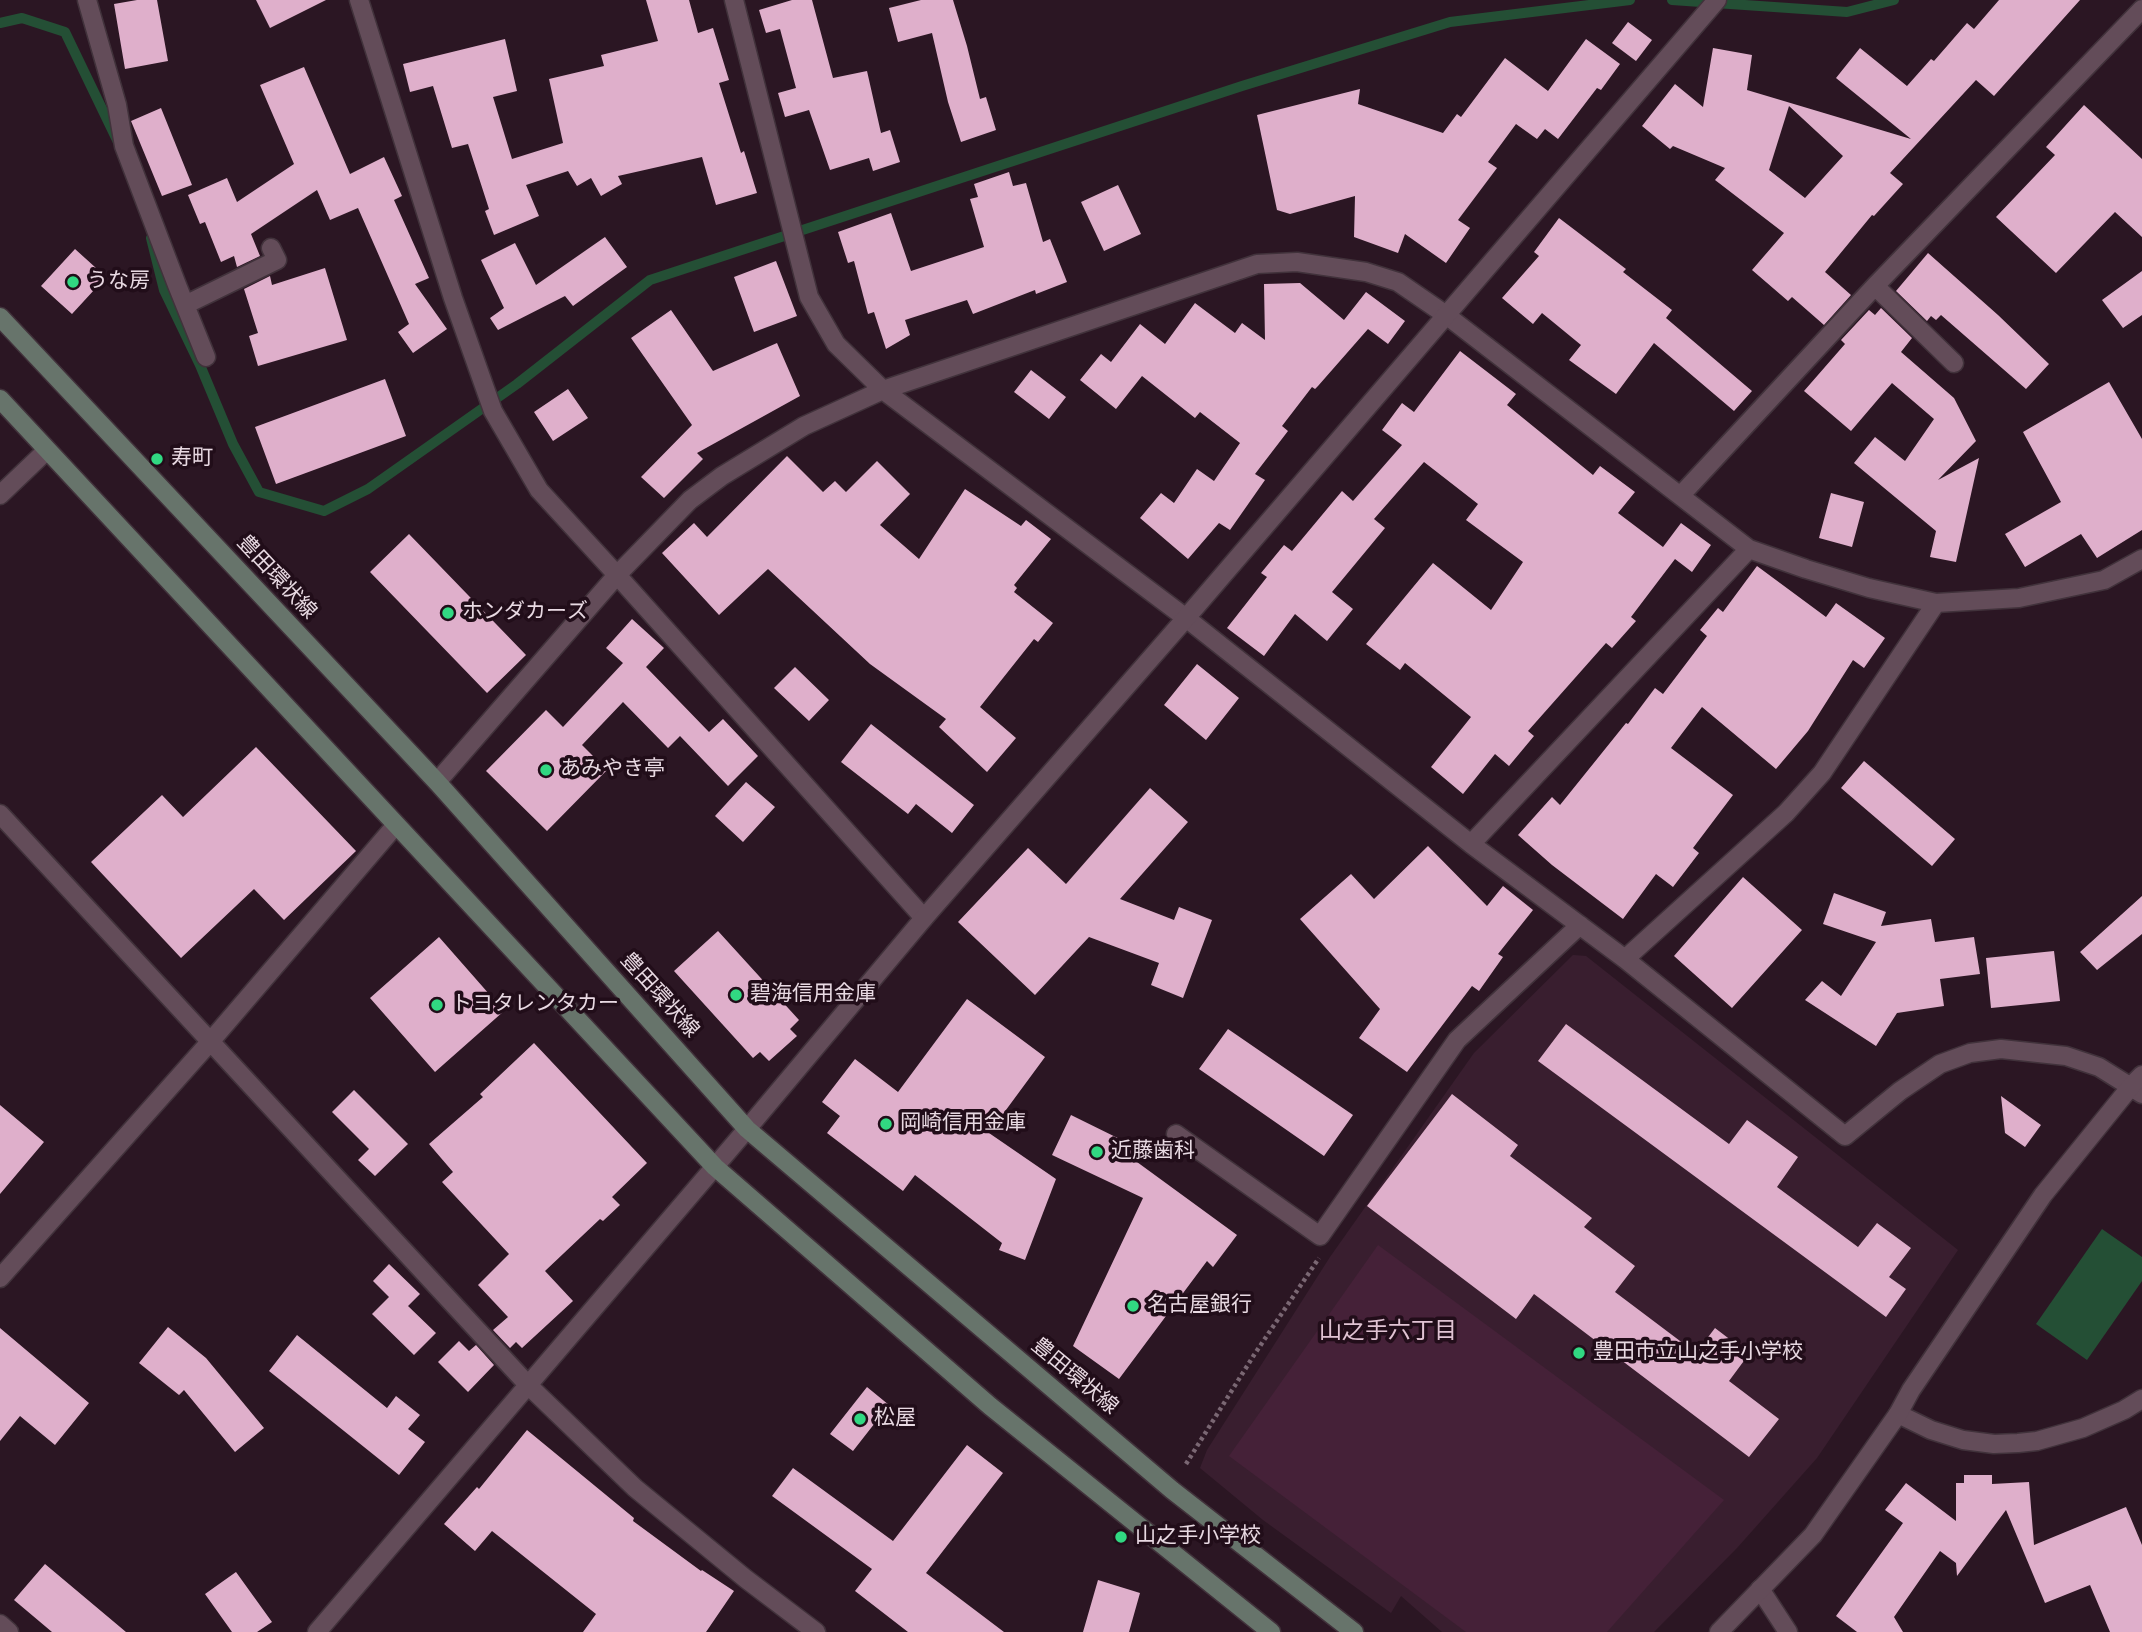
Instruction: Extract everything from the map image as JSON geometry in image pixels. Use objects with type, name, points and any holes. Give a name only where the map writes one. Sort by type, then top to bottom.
[{"type":"main road","name":"豊田環状線","points":[[0,317],[437,782],[747,1129],[1172,1490],[1354,1632]]},
{"type":"main road","points":[[0,399],[715,1167],[990,1406],[1267,1630]]},
{"type":"street","points":[[86,0],[117,105],[124,146],[206,357]]},
{"type":"street","points":[[359,0],[453,298],[494,411],[539,490],[924,918]]},
{"type":"street","points":[[734,0],[809,297],[836,344],[883,390],[1186,618],[1471,844],[1625,960],[1845,1136],[1900,1091],[1940,1065],[1970,1053],[2001,1049],[2066,1056],[2099,1067],[2138,1085],[2043,1195],[1925,1368],[1898,1414],[1813,1535],[1719,1632]]},
{"type":"street","points":[[317,1632],[529,1386],[924,918],[1186,618],[1717,0]]},
{"type":"street","points":[[1681,495],[1875,286],[2142,9]]},
{"type":"street","points":[[185,305],[277,260],[271,248]]},
{"type":"street","points":[[437,782],[617,575],[690,500],[722,476],[804,426],[883,390],[1257,264],[1297,262],[1366,272],[1398,282],[1446,315],[1749,549],[1806,569],[1869,588],[1936,603],[2019,598],[2104,580],[2142,559]]},
{"type":"street","points":[[1875,286],[1954,363]]},
{"type":"street","points":[[0,495],[46,451]]},
{"type":"street","points":[[1471,844],[1749,549]]},
{"type":"street","points":[[1625,960],[1786,813],[1822,773],[1936,603]]},
{"type":"street","points":[[0,814],[529,1386],[635,1488],[746,1579],[816,1632]]},
{"type":"street","points":[[0,1279],[210,1042],[395,826]]},
{"type":"street","points":[[1176,1134],[1320,1236],[1457,1040],[1580,925]]},
{"type":"street","points":[[1898,1414],[1931,1430],[1963,1440],[1994,1444],[2018,1443],[2083,1428],[2141,1402]]},
{"type":"street","points":[[1760,1589],[1788,1632]]},
{"type":"street","points":[[0,1623],[9,1632]]},
{"type":"path","points":[[1186,1464],[1254,1355],[1319,1259],[1320,1236]]},
{"type":"shaded area","name":"豊田市立山之手小学校","points":[[1573,955],[1586,956],[1958,1250],[1817,1458],[1737,1548],[1654,1632],[1442,1632],[1401,1596],[1391,1613],[1263,1520],[1200,1468],[1207,1450],[1330,1257],[1474,1053]]},
{"type":"shaded area","points":[[2102,1229],[2142,1257],[2142,1281],[2087,1360],[2036,1324]]},
{"type":"shaded area","points":[[1378,1245],[1724,1500],[1607,1632],[1466,1632],[1229,1456]]},
{"type":"building","points":[[157,0],[168,61],[125,69],[114,4]]},
{"type":"building","points":[[256,0],[326,0],[270,28]]},
{"type":"building","points":[[646,0],[689,0],[698,33],[713,28],[729,80],[719,83],[757,193],[716,205],[702,157],[618,176],[622,184],[601,196],[591,178],[577,186],[568,171],[526,185],[539,216],[494,235],[485,211],[489,209],[468,144],[452,148],[433,86],[410,92],[403,64],[505,39],[517,91],[493,97],[512,159],[563,143],[549,79],[604,66],[601,55],[658,41]]},
{"type":"building","points":[[792,0],[812,0],[833,78],[867,71],[881,133],[890,130],[900,162],[873,171],[869,158],[830,170],[809,110],[785,117],[778,93],[796,88],[780,29],[766,33],[759,10]]},
{"type":"building","points":[[921,0],[953,0],[980,99],[986,97],[996,130],[961,142],[948,102],[932,33],[898,42],[889,8]]},
{"type":"building","points":[[1999,0],[2080,0],[1994,96],[1976,80],[1890,173],[1903,184],[1874,216],[1872,215],[1825,272],[1851,295],[1824,325],[1792,297],[1788,301],[1752,270],[1784,233],[1715,180],[1725,168],[1673,146],[1670,149],[1642,126],[1675,84],[1703,107],[1713,48],[1752,55],[1747,90],[1911,139],[1836,78],[1860,48],[1907,86],[1931,59],[1934,61],[1967,23],[1974,29]],"holes":[[[1789,106],[1843,156],[1805,198],[1769,170]]]},
{"type":"building","points":[[1628,22],[1652,40],[1636,61],[1612,43]]},
{"type":"building","points":[[1586,39],[1620,64],[1601,90],[1597,88],[1558,139],[1545,129],[1537,139],[1516,124],[1488,162],[1497,168],[1458,220],[1470,228],[1446,263],[1405,234],[1398,253],[1354,237],[1355,196],[1290,214],[1277,210],[1257,115],[1360,89],[1358,104],[1443,133],[1457,114],[1461,117],[1505,58],[1548,91]]},
{"type":"building","points":[[304,67],[350,174],[384,157],[402,196],[394,200],[429,278],[415,284],[447,329],[413,353],[398,332],[409,324],[358,208],[330,220],[317,190],[251,234],[260,256],[237,267],[234,256],[221,262],[205,222],[200,224],[188,195],[227,178],[237,202],[294,164],[260,85]]},
{"type":"building","points":[[2084,105],[2142,159],[2142,237],[2115,212],[2056,273],[1996,217],[2055,155],[2046,147]]},
{"type":"building","points":[[161,108],[192,185],[162,196],[131,121]]},
{"type":"building","points":[[1009,172],[1013,186],[1026,183],[1043,242],[1050,239],[1067,282],[1036,294],[1035,290],[973,314],[967,300],[905,320],[910,335],[886,349],[874,312],[868,314],[854,261],[848,263],[838,232],[891,213],[911,271],[984,247],[970,199],[978,197],[974,184]]},
{"type":"building","points":[[1118,185],[1141,234],[1104,251],[1081,202]]},
{"type":"building","points":[[1559,218],[1626,269],[1623,272],[1672,310],[1666,318],[1752,391],[1734,411],[1654,343],[1616,394],[1569,360],[1581,345],[1542,313],[1533,324],[1502,298],[1539,256],[1534,252]]},
{"type":"building","points":[[605,237],[627,267],[573,306],[565,296],[498,330],[490,318],[504,308],[481,260],[515,243],[536,285]]},
{"type":"building","name":"うな房","points":[[75,249],[106,277],[72,314],[41,286]]},
{"type":"building","points":[[1928,253],[2049,364],[2026,389],[1941,315],[1936,320],[1931,316],[1927,321],[1896,291]]},
{"type":"building","points":[[776,261],[797,316],[754,332],[734,277]]},
{"type":"building","points":[[325,268],[347,340],[258,366],[249,336],[258,333],[244,289],[270,276],[272,285]]},
{"type":"building","points":[[2142,271],[2142,315],[2123,328],[2102,300]]},
{"type":"building","points":[[1300,283],[1344,320],[1366,292],[1405,321],[1388,344],[1368,329],[1318,386],[1315,389],[1312,387],[1282,426],[1288,431],[1255,474],[1265,480],[1230,530],[1219,523],[1188,559],[1140,518],[1161,493],[1174,503],[1197,469],[1214,481],[1240,443],[1200,412],[1195,418],[1142,376],[1116,409],[1080,380],[1101,354],[1111,362],[1140,324],[1165,344],[1195,303],[1235,333],[1242,323],[1265,340],[1264,284]]},
{"type":"building","points":[[1881,308],[1912,338],[1901,352],[1954,398],[1976,441],[1938,480],[1979,458],[1956,562],[1930,557],[1936,531],[1854,463],[1875,437],[1905,461],[1934,419],[1892,383],[1851,431],[1804,391],[1845,344],[1841,340],[1869,310],[1875,315]]},
{"type":"building","points":[[671,310],[713,371],[777,343],[800,396],[697,453],[703,459],[664,498],[641,477],[692,425],[631,338]]},
{"type":"building","points":[[1460,351],[1516,394],[1507,405],[1593,475],[1600,466],[1635,492],[1618,513],[1663,547],[1681,523],[1711,545],[1692,572],[1675,559],[1631,617],[1636,621],[1612,648],[1606,643],[1528,731],[1534,736],[1509,766],[1495,754],[1463,794],[1431,767],[1471,717],[1405,663],[1400,670],[1366,644],[1433,563],[1491,610],[1523,562],[1466,520],[1478,504],[1424,462],[1374,519],[1385,528],[1332,592],[1353,609],[1327,641],[1295,614],[1264,656],[1227,628],[1267,577],[1261,573],[1284,545],[1292,551],[1342,491],[1353,501],[1402,445],[1382,430],[1402,403],[1414,412]]},
{"type":"building","points":[[1031,370],[1066,397],[1049,419],[1014,392]]},
{"type":"building","points":[[385,379],[406,436],[276,484],[255,427]]},
{"type":"building","points":[[2109,382],[2142,439],[2142,530],[2097,558],[2081,534],[2025,567],[2005,534],[2061,502],[2023,432]]},
{"type":"building","points":[[568,389],[588,418],[553,441],[534,412]]},
{"type":"building","points":[[787,456],[823,492],[835,481],[846,492],[877,461],[910,494],[880,525],[919,559],[965,489],[1021,526],[1026,520],[1051,539],[1014,585],[1017,588],[1014,592],[1053,623],[1038,642],[1034,639],[980,707],[1016,738],[987,772],[939,727],[946,719],[870,664],[768,569],[719,615],[662,553],[694,523],[707,537]]},
{"type":"building","points":[[1831,493],[1864,502],[1852,547],[1819,538]]},
{"type":"building","name":"ホンダカーズ","points":[[409,534],[526,655],[487,693],[370,572]]},
{"type":"building","points":[[1757,566],[1826,617],[1836,603],[1885,638],[1864,668],[1853,660],[1808,731],[1776,769],[1702,707],[1671,748],[1733,795],[1693,848],[1699,853],[1673,887],[1656,874],[1623,919],[1552,865],[1518,835],[1552,797],[1560,805],[1655,688],[1663,694],[1707,636],[1700,630],[1718,608],[1723,612]]},
{"type":"building","points":[[632,619],[664,648],[646,667],[709,732],[723,719],[758,756],[728,786],[680,736],[668,748],[623,702],[582,745],[607,770],[547,831],[486,771],[546,710],[563,727],[623,663],[606,648]]},
{"type":"building","points":[[1197,664],[1239,698],[1206,740],[1164,705]]},
{"type":"building","points":[[795,667],[829,700],[809,721],[774,688]]},
{"type":"building","points":[[871,724],[974,805],[952,833],[916,804],[908,814],[841,762]]},
{"type":"building","points":[[256,747],[356,851],[284,920],[254,889],[181,958],[91,862],[162,795],[183,817]]},
{"type":"building","points":[[1864,761],[1955,839],[1932,866],[1841,788]]},
{"type":"building","points":[[746,782],[775,807],[743,842],[715,816]]},
{"type":"building","points":[[1150,788],[1188,822],[1120,899],[1174,920],[1179,907],[1212,920],[1183,998],[1151,985],[1159,963],[1089,937],[1035,995],[958,922],[1028,848],[1066,884]]},
{"type":"building","points":[[1428,846],[1487,906],[1503,886],[1533,910],[1498,954],[1503,957],[1479,991],[1472,986],[1407,1072],[1359,1038],[1380,1009],[1300,919],[1351,874],[1374,899]]},
{"type":"building","points":[[1743,877],[1802,930],[1732,1008],[1674,956]]},
{"type":"building","points":[[1834,893],[1886,912],[1881,926],[1931,919],[1935,942],[1974,937],[1980,974],[1940,979],[1944,1006],[1897,1013],[1876,1046],[1805,1000],[1822,981],[1841,996],[1876,942],[1823,924]]},
{"type":"building","points":[[2142,896],[2142,934],[2097,970],[2080,952]]},
{"type":"building","name":"碧海信用金庫","points":[[718,931],[799,1020],[790,1029],[797,1036],[769,1061],[760,1052],[753,1058],[674,971]]},
{"type":"building","name":"トヨタレンタカー","points":[[439,937],[504,1011],[435,1072],[370,998]]},
{"type":"building","points":[[2054,951],[2060,1001],[1991,1008],[1986,958]]},
{"type":"building","points":[[967,999],[1045,1057],[989,1133],[1056,1179],[1025,1260],[999,1250],[1002,1243],[915,1175],[903,1191],[827,1133],[840,1116],[822,1102],[855,1059],[898,1092]]},
{"type":"building","points":[[1566,1024],[1729,1144],[1747,1120],[1798,1157],[1777,1187],[1858,1247],[1877,1223],[1911,1248],[1889,1277],[1906,1289],[1886,1317],[1538,1061]]},
{"type":"building","points":[[1228,1029],[1353,1115],[1324,1156],[1199,1069]]},
{"type":"building","points":[[534,1043],[647,1163],[612,1197],[620,1205],[603,1221],[600,1219],[545,1271],[573,1301],[522,1348],[516,1342],[510,1348],[493,1330],[508,1317],[478,1285],[509,1254],[442,1182],[453,1172],[429,1144],[483,1097],[480,1094]]},
{"type":"building","points":[[354,1090],[408,1144],[375,1176],[358,1160],[369,1149],[332,1112]]},
{"type":"building","points":[[1452,1094],[1518,1145],[1510,1156],[1592,1218],[1584,1227],[1635,1266],[1615,1292],[1696,1353],[1715,1328],[1749,1354],[1729,1381],[1779,1419],[1749,1457],[1534,1294],[1516,1319],[1367,1206]]},
{"type":"building","points":[[2001,1096],[2041,1125],[2025,1147],[2005,1133]]},
{"type":"building","points":[[0,1105],[44,1142],[0,1194]]},
{"type":"building","name":"名古屋銀行","points":[[1071,1115],[1142,1150],[1137,1162],[1237,1235],[1213,1267],[1207,1261],[1119,1379],[1073,1346],[1143,1198],[1052,1155]]},
{"type":"building","points":[[389,1264],[420,1294],[408,1306],[436,1333],[414,1355],[372,1314],[389,1297],[373,1281]]},
{"type":"building","points":[[168,1327],[206,1358],[264,1428],[235,1452],[184,1390],[179,1395],[139,1363]]},
{"type":"building","points":[[0,1328],[89,1403],[55,1445],[20,1416],[0,1441]]},
{"type":"building","points":[[297,1335],[387,1408],[396,1396],[420,1415],[408,1429],[425,1442],[399,1475],[269,1371]]},
{"type":"building","points":[[459,1341],[469,1351],[476,1345],[494,1365],[468,1392],[438,1362]]},
{"type":"building","name":"松屋","points":[[867,1387],[889,1405],[853,1451],[830,1434]]},
{"type":"building","points":[[527,1430],[634,1518],[633,1521],[701,1571],[734,1591],[706,1632],[583,1632],[596,1614],[492,1531],[475,1551],[444,1524],[477,1487],[479,1489]]},
{"type":"building","points":[[967,1445],[1003,1473],[926,1573],[1004,1632],[908,1632],[855,1591],[872,1569],[772,1496],[793,1468],[893,1541]]},
{"type":"building","points":[[1964,1475],[1992,1475],[1992,1484],[2029,1482],[2034,1545],[2126,1507],[2142,1545],[2142,1632],[2110,1632],[2090,1585],[2045,1603],[2006,1510],[1957,1576],[1956,1563],[1940,1551],[1894,1617],[1903,1632],[1857,1632],[1836,1616],[1903,1523],[1885,1510],[1906,1483],[1956,1521],[1956,1483],[1964,1483]]},
{"type":"building","points":[[45,1564],[126,1632],[52,1632],[14,1600]]},
{"type":"building","points":[[236,1572],[272,1622],[257,1632],[232,1632],[205,1594]]},
{"type":"building","points":[[1098,1580],[1140,1593],[1129,1632],[1083,1632]]},
{"type":"waterway","points":[[151,238],[164,290],[200,365],[233,444],[259,492],[324,511],[368,489],[517,384],[650,280],[1242,86],[1450,22],[1630,0]]},
{"type":"waterway","points":[[1672,0],[1847,12],[1894,0]]},
{"type":"waterway","points":[[0,23],[22,18],[65,32],[118,142]]},
{"type":"place","name":"うな房","points":[[73,282]]},
{"type":"place","name":"寿町","points":[[157,459]]},
{"type":"place","name":"ホンダカーズ","points":[[448,613]]},
{"type":"place","name":"あみやき亭","points":[[546,770]]},
{"type":"place","name":"碧海信用金庫","points":[[736,995]]},
{"type":"place","name":"トヨタレンタカー","points":[[437,1005]]},
{"type":"place","name":"岡崎信用金庫","points":[[886,1124]]},
{"type":"place","name":"近藤歯科","points":[[1097,1152]]},
{"type":"place","name":"名古屋銀行","points":[[1133,1306]]},
{"type":"place","name":"豊田市立山之手小学校","points":[[1579,1353]]},
{"type":"place","name":"松屋","points":[[860,1419]]},
{"type":"place","name":"山之手小学校","points":[[1121,1537]]},
{"type":"district","name":"山之手六丁目","points":[[1388,1332]]}]
